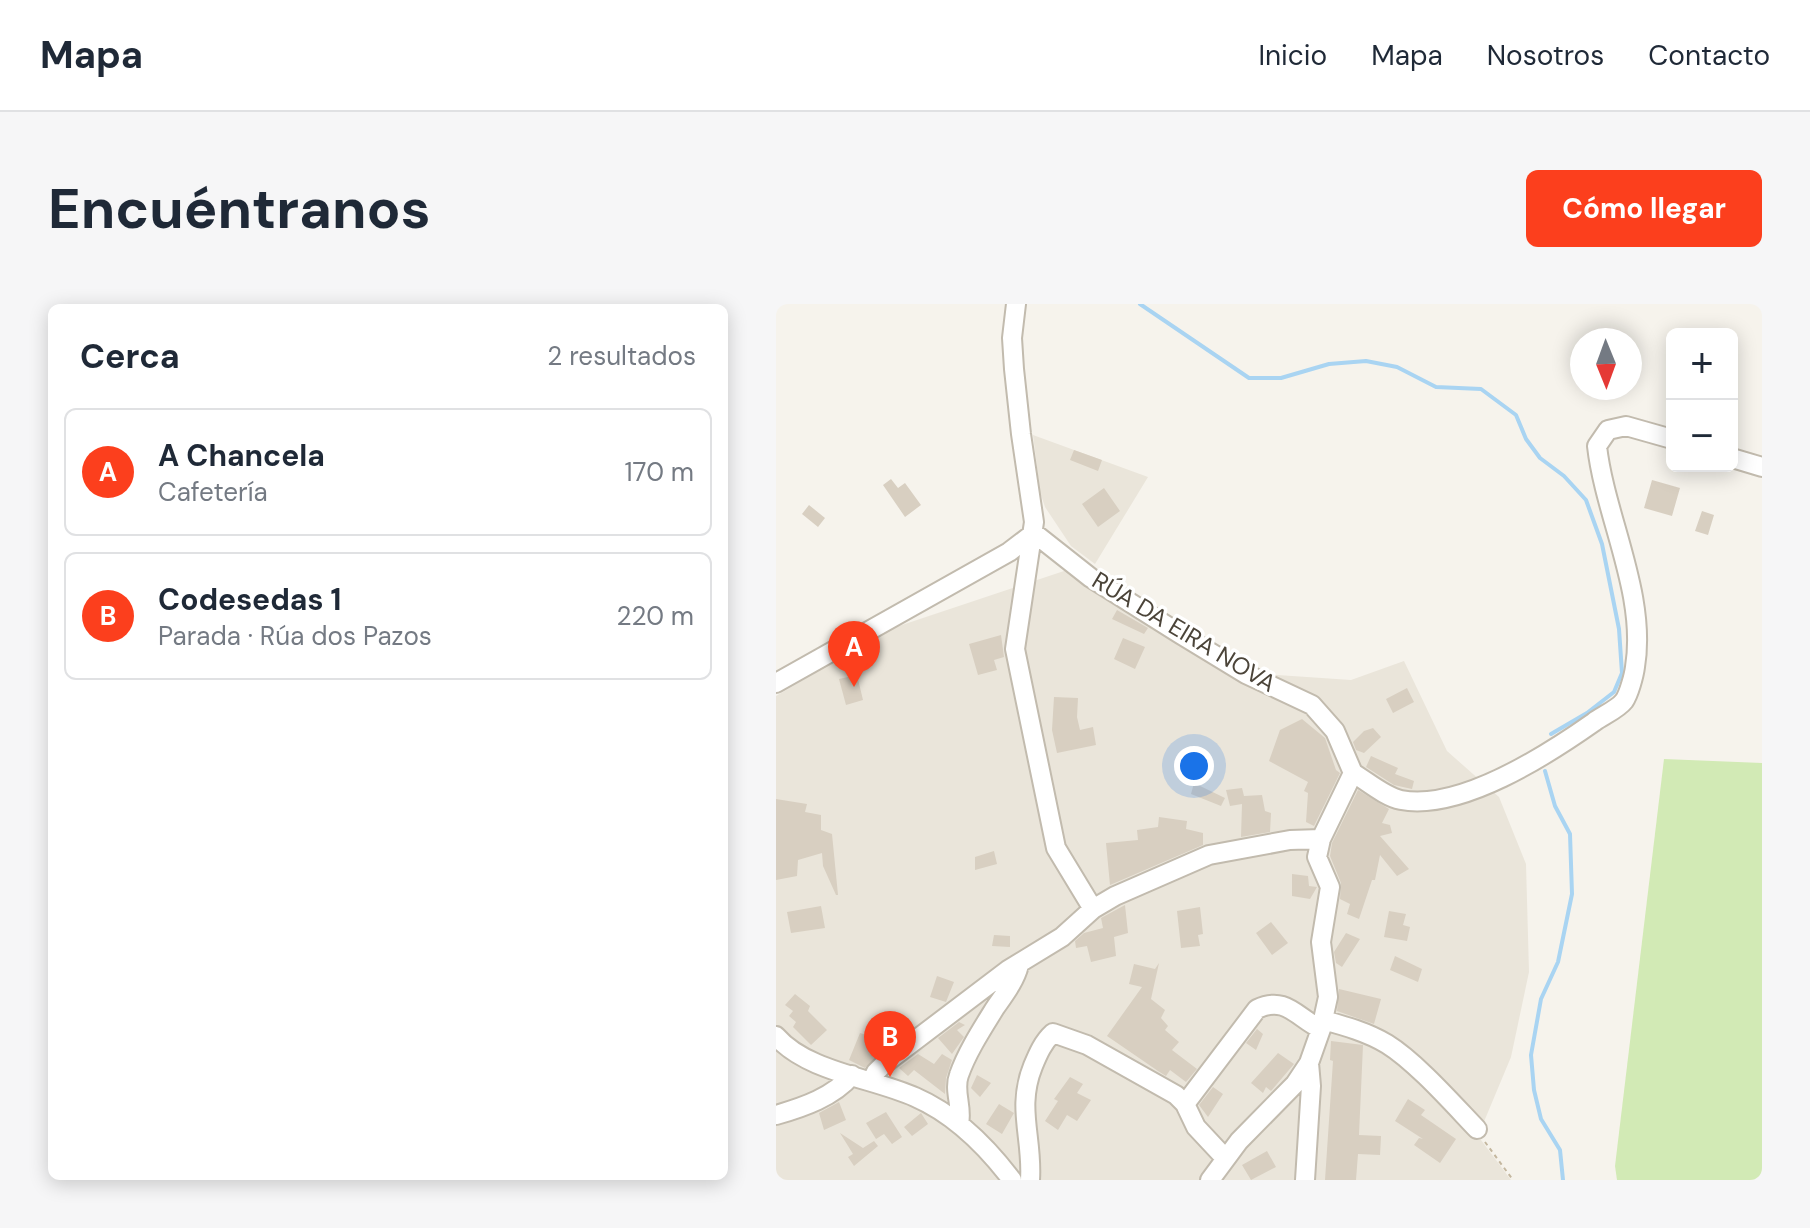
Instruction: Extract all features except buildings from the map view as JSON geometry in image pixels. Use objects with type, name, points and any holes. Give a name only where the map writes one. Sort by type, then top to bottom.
[{"type":"street","points":[[1016,304],[1012,338],[1014,369],[1034,533],[1015,649],[1039,778],[1056,848],[1093,909]]},
{"type":"street","points":[[1210,1180],[1225,1158],[1295,1084],[1309,1063],[1328,997],[1321,942],[1330,887],[1317,857],[1321,839],[1353,773],[1399,800],[1436,799],[1496,783],[1579,733],[1624,701],[1635,667],[1635,619],[1597,446],[1608,430],[1626,426],[1666,437]]},
{"type":"street","points":[[1738,460],[1762,467]]},
{"type":"street","points":[[776,683],[1009,552],[1034,533]]},
{"type":"street","name":"RÚA DA EIRA NOVA","points":[[1034,533],[1091,578],[1180,634],[1246,674],[1312,705],[1335,731],[1353,773]]},
{"type":"street","points":[[872,1080],[884,1064],[1008,970],[1062,937],[1093,909],[1173,869],[1209,855],[1290,840],[1321,839]]},
{"type":"street","points":[[959,1124],[958,1076],[986,1022],[1015,978],[1019,965]]},
{"type":"street","points":[[1185,1104],[1257,1009],[1270,1003],[1284,1006],[1322,1025],[1353,1028],[1388,1044],[1434,1084],[1477,1129]]},
{"type":"street","points":[[1030,1180],[1025,1086],[1036,1059],[1053,1033],[1087,1045],[1176,1095],[1185,1104],[1196,1127],[1225,1158]]},
{"type":"street","points":[[776,1036],[807,1060],[918,1098],[959,1124],[992,1154],[1012,1180]]},
{"type":"street","points":[[1305,1180],[1311,1086],[1309,1063]]},
{"type":"street","points":[[776,1115],[825,1096],[852,1075]]},
{"type":"path","points":[[1477,1129],[1513,1180]]},
{"type":"shaded area","points":[[1033,435],[1148,477],[1095,564],[1071,546],[1045,507],[1040,492]]},
{"type":"shaded area","points":[[1070,569],[1250,673],[1351,680],[1404,661],[1447,751],[1499,797],[1526,864],[1529,972],[1511,1057],[1478,1136],[1511,1180],[776,1180],[776,696],[890,629]]},
{"type":"green space","points":[[1664,759],[1762,763],[1762,1180],[1617,1180],[1615,1166]]},
{"type":"waterway","points":[[1140,304],[1249,378],[1281,378],[1329,364],[1366,361],[1397,367],[1436,387],[1481,389],[1516,415],[1526,439],[1540,458],[1564,476],[1586,500],[1602,544],[1619,629],[1622,673],[1614,692],[1587,713],[1551,734]]},
{"type":"waterway","points":[[1545,771],[1555,806],[1570,834],[1572,894],[1558,962],[1541,999],[1531,1055],[1534,1090],[1541,1119],[1560,1150],[1563,1180]]},
{"type":"place","name":"A Chancela","points":[[854,687]]},
{"type":"place","name":"Codesedas 1","points":[[890,1077]]}]
